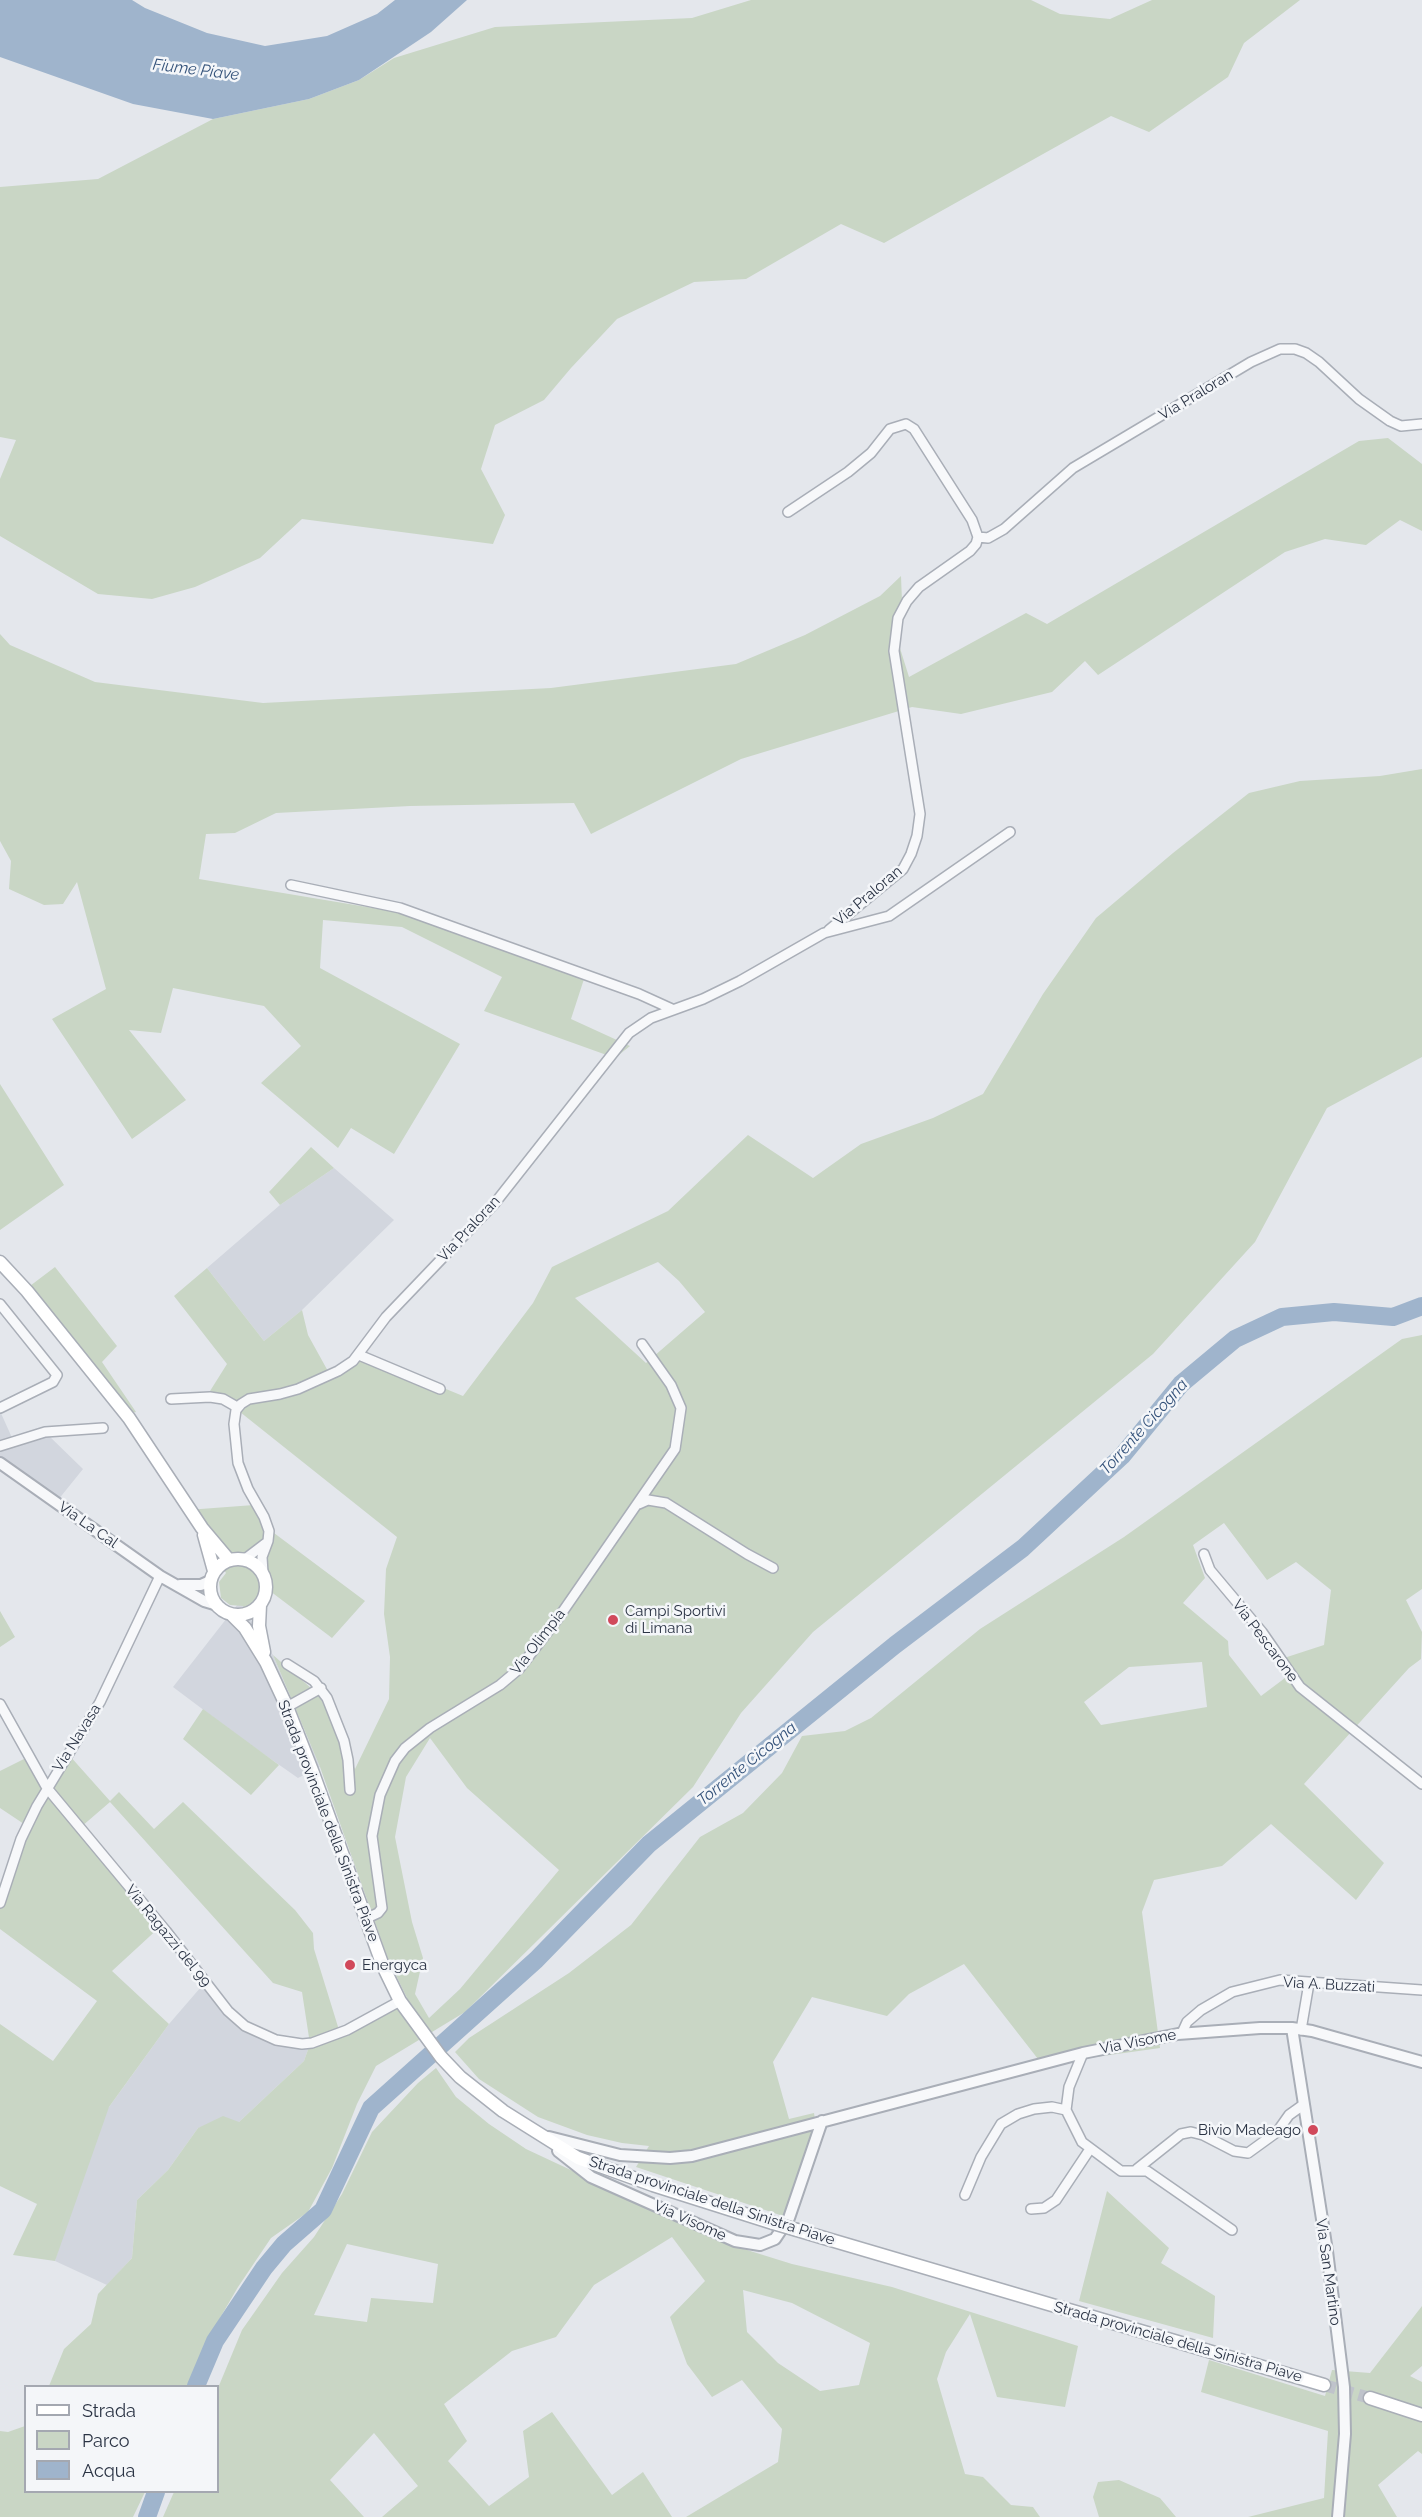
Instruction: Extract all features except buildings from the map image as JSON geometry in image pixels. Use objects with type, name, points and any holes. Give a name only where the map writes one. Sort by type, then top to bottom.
[{"type":"main road","points":[[0,1262],[27,1291],[129,1418],[202,1528],[229,1560]]},
{"type":"main road","points":[[202,1528],[210,1551],[212,1576],[209,1589],[214,1604],[225,1613],[232,1615],[252,1612],[260,1605]]},
{"type":"main road","points":[[212,1576],[220,1564],[229,1560],[245,1559],[255,1564],[263,1573],[266,1590],[260,1605],[259,1626],[266,1662]]},
{"type":"main road","points":[[232,1615],[245,1628],[266,1662]]},
{"type":"main road","name":"Strada provinciale della Sinistra Piave","points":[[266,1662],[287,1707],[383,1966],[400,2001],[419,2030],[460,2077],[503,2111],[578,2158],[652,2185],[773,2223],[1324,2385]]},
{"type":"main road","points":[[1370,2398],[1422,2415]]},
{"type":"street","name":"Via Praloran","points":[[237,1407],[249,1399],[280,1394],[307,1385],[339,1371],[359,1355],[386,1317],[495,1203],[629,1033],[651,1018],[703,999],[740,981],[824,933],[903,869],[917,836],[920,814],[894,651],[897,618],[919,587],[970,551],[978,537],[988,538],[1004,529],[1073,468],[1251,362],[1280,349],[1295,349],[1306,353],[1359,399],[1390,421],[1401,426],[1422,424]]},
{"type":"street","points":[[788,512],[848,472],[870,453],[890,429],[906,424],[914,429],[972,520],[978,537]]},
{"type":"street","name":"Via Praloran","points":[[824,933],[889,916],[1010,832]]},
{"type":"street","points":[[291,885],[400,908],[639,994],[672,1009]]},
{"type":"street","points":[[0,1304],[57,1375],[54,1382],[0,1408]]},
{"type":"street","points":[[638,1504],[675,1449],[681,1408],[672,1385],[642,1344]]},
{"type":"street","points":[[359,1355],[440,1389]]},
{"type":"street","points":[[171,1399],[210,1397],[223,1399],[237,1407],[234,1430],[238,1463],[248,1489],[266,1521],[268,1541],[262,1557],[263,1573]]},
{"type":"street","points":[[0,1446],[45,1432],[103,1428]]},
{"type":"street","name":"Via La Cal","points":[[0,1463],[160,1576],[204,1601],[214,1604]]},
{"type":"street","points":[[638,1504],[648,1500],[666,1503],[773,1568]]},
{"type":"street","name":"Via Olimpia","points":[[365,1919],[378,1913],[382,1908],[372,1836],[380,1795],[395,1761],[405,1748],[430,1728],[500,1685],[519,1669],[559,1617],[638,1504]]},
{"type":"street","points":[[245,1559],[268,1541]]},
{"type":"street","name":"Via Pescarone","points":[[1204,1554],[1210,1570],[1262,1632],[1300,1687],[1422,1784]]},
{"type":"street","name":"Via Navasa","points":[[0,1903],[21,1839],[46,1788],[100,1702],[160,1576]]},
{"type":"street","name":"Via La Cal","points":[[177,1584],[189,1587],[212,1576]]},
{"type":"street","points":[[287,1664],[321,1688],[344,1741],[350,1790]]},
{"type":"street","points":[[287,1707],[321,1688]]},
{"type":"street","name":"Via Ragazzi del 99","points":[[0,1704],[3,1716],[46,1788],[166,1931],[228,2011],[255,2032],[276,2040],[312,2043],[347,2030],[400,2001]]},
{"type":"street","name":"Via A. Buzzati","points":[[1182,2033],[1187,2022],[1200,2010],[1232,1992],[1281,1980],[1422,1990]]},
{"type":"street","points":[[1296,2029],[1309,1983]]},
{"type":"street","name":"Via Visome","points":[[537,2134],[620,2155],[670,2158],[723,2150],[822,2121],[1083,2053],[1182,2033],[1296,2029],[1422,2062]]},
{"type":"street","name":"Via San Martino","points":[[1296,2029],[1303,2105],[1327,2251],[1344,2387],[1345,2434],[1338,2517]]},
{"type":"street","points":[[1083,2053],[1069,2087],[1066,2110],[1082,2142],[1121,2171],[1137,2169],[1147,2171],[1232,2230]]},
{"type":"street","points":[[1137,2169],[1181,2134],[1203,2135],[1234,2151],[1248,2153],[1277,2132],[1289,2115],[1303,2105]]},
{"type":"street","points":[[965,2195],[981,2157],[1001,2124],[1018,2114],[1034,2109],[1052,2107],[1066,2110]]},
{"type":"street","name":"Via Visome","points":[[537,2134],[591,2177],[735,2241],[760,2245],[775,2239],[789,2218],[822,2121]]},
{"type":"street","points":[[1031,2209],[1044,2208],[1056,2200],[1090,2149]]},
{"type":"shaded area","points":[[334,1168],[394,1220],[302,1310],[264,1341],[207,1268],[280,1205]]},
{"type":"shaded area","points":[[0,1411],[13,1440],[46,1433],[83,1469],[58,1500],[0,1460]]},
{"type":"shaded area","points":[[241,1600],[273,1655],[320,1767],[298,1778],[173,1687]]},
{"type":"shaded area","points":[[207,1980],[232,2011],[251,2027],[279,2038],[310,2044],[304,2061],[239,2122],[198,2128],[168,2170],[137,2200],[132,2258],[107,2285],[55,2261],[91,2132],[169,2024]]},
{"type":"green space","points":[[751,0],[1031,0],[1060,14],[1110,19],[1152,0],[1300,0],[1244,43],[1228,77],[1149,132],[1111,116],[884,243],[841,224],[746,279],[694,282],[617,319],[544,400],[495,425],[481,469],[505,515],[493,544],[302,519],[260,558],[195,587],[152,599],[98,594],[0,536],[0,479],[16,440],[0,437],[0,187],[98,179],[213,119],[309,99],[359,80],[394,58],[495,27],[692,18]]},
{"type":"green space","points":[[1388,438],[1422,464],[1422,531],[1400,520],[1366,545],[1325,539],[1285,552],[1098,675],[1085,661],[1052,692],[961,714],[912,707],[741,759],[591,834],[574,803],[410,806],[276,813],[235,833],[206,834],[199,879],[397,912],[584,979],[571,1019],[630,1046],[615,1058],[484,1011],[502,977],[402,927],[323,920],[320,968],[460,1044],[394,1154],[351,1128],[338,1148],[261,1083],[301,1046],[264,1006],[173,988],[161,1033],[129,1030],[186,1100],[132,1139],[52,1019],[106,989],[77,882],[63,904],[44,905],[9,889],[11,861],[0,841],[0,634],[10,645],[95,682],[263,703],[551,688],[736,664],[805,635],[880,596],[901,576],[899,645],[909,677],[1026,613],[1047,624],[1359,441]]},
{"type":"green space","points":[[1422,769],[1422,1057],[1327,1108],[1255,1242],[1153,1354],[813,1632],[741,1713],[693,1787],[465,2012],[376,2066],[357,2104],[332,2168],[308,2212],[271,2238],[238,2287],[206,2342],[188,2385],[49,2385],[64,2349],[91,2324],[98,2294],[132,2258],[137,2200],[168,2170],[198,2128],[223,2116],[239,2122],[304,2061],[310,2044],[302,1992],[273,1983],[110,1802],[81,1827],[162,1925],[112,1971],[169,2024],[109,2107],[55,2261],[13,2255],[37,2204],[0,2186],[0,2024],[53,2061],[97,2001],[0,1929],[0,1897],[24,1824],[0,1808],[0,1771],[30,1756],[48,1787],[69,1755],[110,1801],[119,1792],[154,1829],[183,1802],[295,1910],[313,1933],[314,1949],[339,2030],[407,1998],[388,1959],[320,1767],[273,1655],[319,1695],[355,1769],[389,1699],[390,1657],[384,1614],[386,1569],[397,1537],[235,1408],[224,1401],[205,1399],[227,1364],[174,1296],[207,1268],[264,1341],[302,1310],[308,1335],[329,1373],[347,1363],[356,1352],[463,1396],[533,1303],[552,1267],[668,1211],[748,1135],[813,1178],[861,1144],[933,1118],[983,1094],[1043,994],[1096,918],[1249,793],[1300,781],[1380,776]],"holes":[[[658,1262],[679,1281],[705,1312],[646,1363],[575,1298]],[[430,1738],[467,1788],[559,1870],[460,1989],[429,2018],[415,1994],[423,1958],[412,1922],[395,1837],[406,1777]]]},
{"type":"green space","points":[[0,1084],[64,1185],[0,1230]]},
{"type":"green space","points":[[311,1147],[334,1168],[280,1205],[269,1192]]},
{"type":"green space","points":[[55,1267],[117,1346],[102,1362],[136,1412],[129,1414],[22,1292]]},
{"type":"green space","points":[[1422,1335],[1422,1589],[1406,1600],[1422,1632],[1421,1659],[1409,1668],[1304,1784],[1384,1863],[1356,1900],[1271,1824],[1222,1866],[1154,1880],[1142,1912],[1160,2048],[1088,2058],[1045,2068],[964,1964],[909,1994],[887,2016],[812,1997],[773,2062],[789,2119],[814,2113],[816,2126],[783,2216],[636,2167],[649,2146],[587,2135],[538,2117],[479,2079],[455,2052],[469,2038],[569,1973],[631,1925],[700,1837],[743,1813],[782,1773],[802,1736],[845,1731],[871,1718],[980,1629],[1124,1537],[1402,1339]],"holes":[[[1224,1523],[1267,1580],[1296,1562],[1331,1590],[1324,1645],[1284,1658],[1293,1672],[1261,1696],[1229,1655],[1228,1641],[1183,1603],[1205,1578],[1193,1545]],[[1202,1662],[1207,1707],[1101,1725],[1084,1702],[1129,1667]]]},
{"type":"green space","points":[[254,1505],[274,1533],[365,1601],[332,1638],[270,1591],[250,1619],[243,1606],[230,1605],[221,1598],[219,1582],[226,1573],[187,1510]]},
{"type":"green space","points":[[0,1611],[15,1637],[0,1647]]},
{"type":"green space","points":[[203,1709],[279,1765],[251,1795],[183,1739]]},
{"type":"green space","points":[[436,2068],[456,2097],[489,2124],[526,2149],[731,2245],[792,2264],[892,2287],[1078,2346],[1065,2407],[997,2397],[970,2314],[946,2352],[937,2379],[965,2474],[983,2477],[1011,2505],[1033,2507],[1040,2517],[686,2517],[778,2462],[782,2429],[742,2380],[712,2397],[687,2364],[670,2317],[705,2281],[672,2237],[594,2285],[556,2337],[512,2351],[444,2404],[467,2441],[448,2461],[489,2506],[529,2477],[523,2431],[552,2412],[612,2495],[643,2472],[672,2517],[382,2517],[418,2486],[374,2433],[330,2480],[364,2517],[163,2517],[174,2493],[219,2493],[219,2386],[242,2330],[282,2273],[314,2237],[342,2194],[372,2132],[418,2083]],"holes":[[[347,2244],[438,2264],[433,2303],[371,2298],[367,2322],[314,2315]],[[743,2290],[792,2303],[870,2343],[859,2385],[820,2391],[778,2363],[747,2332]]]},
{"type":"green space","points":[[1107,2191],[1169,2248],[1161,2263],[1215,2296],[1213,2338],[1079,2301]]},
{"type":"green space","points":[[1422,2306],[1422,2366],[1410,2376],[1422,2382],[1422,2454],[1418,2451],[1378,2485],[1397,2517],[1248,2517],[1324,2498],[1328,2431],[1201,2392],[1209,2360],[1325,2396],[1332,2370],[1370,2373]]},
{"type":"green space","points":[[24,2426],[24,2493],[145,2493],[133,2517],[0,2517],[0,2431],[8,2432]]},
{"type":"green space","points":[[1119,2480],[1160,2498],[1176,2517],[1099,2517],[1093,2497],[1098,2482]]},
{"type":"water","name":"Fiume Piave","points":[[0,0],[132,0],[145,8],[207,33],[265,46],[327,36],[377,14],[395,0],[467,0],[431,32],[359,80],[309,99],[213,119],[133,104],[0,57]]},
{"type":"waterway","name":"Torrente Cicogna","points":[[196,2385],[215,2341],[264,2268],[284,2244],[323,2210],[371,2108],[536,1960],[649,1844],[895,1645],[1023,1548],[1122,1456],[1181,1384],[1235,1339],[1282,1317],[1334,1312],[1393,1317],[1422,1306]]},
{"type":"waterway","name":"Torrente Cicogna","points":[[147,2517],[156,2493]]},
{"type":"tunnel","points":[[1324,2385],[1370,2398]]},
{"type":"place","name":"Campi Sportivi di Limana","points":[[613,1620]]},
{"type":"place","name":"Energyca","points":[[350,1965]]},
{"type":"place","name":"Bivio Madeago","points":[[1313,2130]]}]
